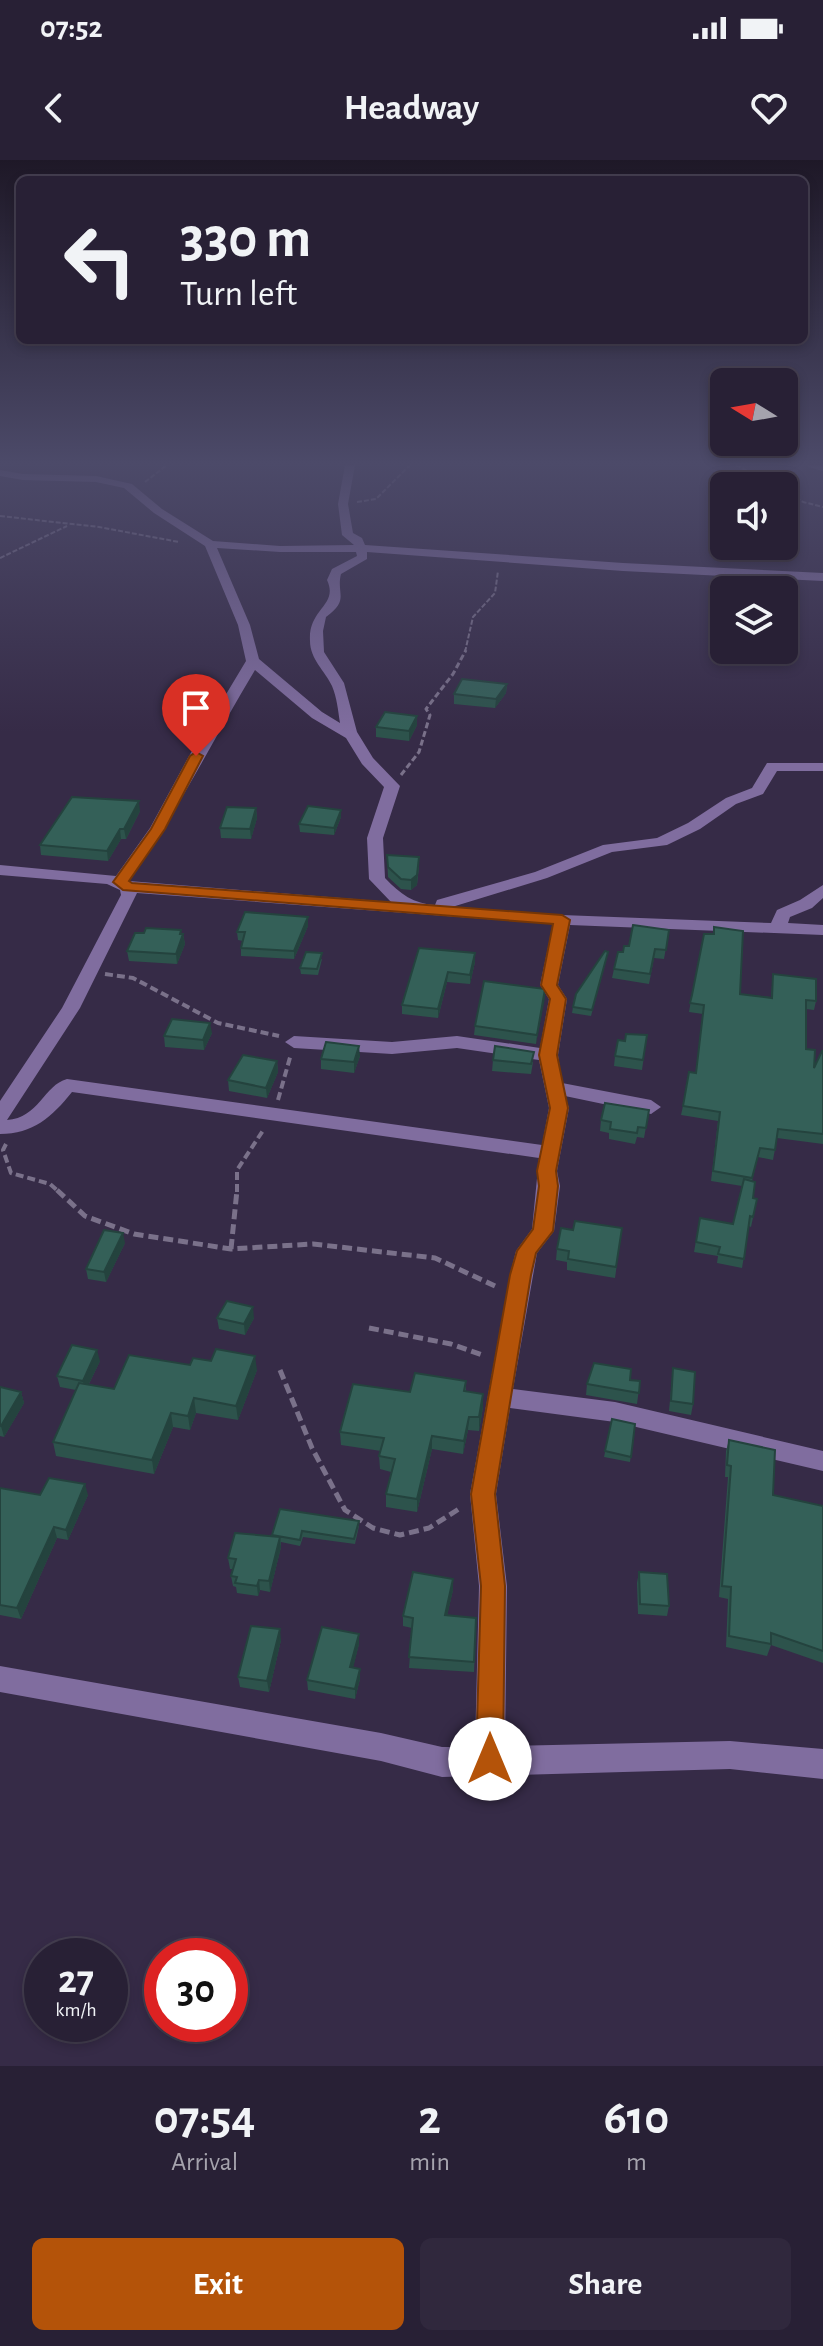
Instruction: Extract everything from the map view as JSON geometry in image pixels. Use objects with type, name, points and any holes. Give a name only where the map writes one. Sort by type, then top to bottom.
[{"type":"street","points":[[214,554],[244,625],[253,661],[317,715],[350,735]]},
{"type":"street","points":[[363,554],[363,557],[336,572],[333,580],[338,588],[337,596],[330,610],[320,615],[315,631],[317,652],[342,695],[350,735],[372,769],[392,786],[375,838],[377,879],[394,897],[416,908]]},
{"type":"street","points":[[436,554],[823,577]]},
{"type":"street","points":[[5,1124],[125,906],[124,884],[253,661]]},
{"type":"street","points":[[443,904],[541,875],[609,848],[651,845],[674,837],[731,801],[758,791],[772,766],[823,767]]},
{"type":"street","points":[[0,870],[124,884],[562,920],[823,930]]},
{"type":"street","points":[[778,926],[783,914],[806,904],[823,890]]},
{"type":"street","points":[[490,1759],[493,1586],[483,1494],[527,1251],[543,1231],[559,1108],[548,1055],[558,999],[549,985],[562,920]]},
{"type":"street","points":[[294,1042],[392,1048],[457,1042],[548,1055]]},
{"type":"street","points":[[5,1124],[36,1120],[67,1085],[551,1153]]},
{"type":"street","points":[[553,1087],[651,1107]]},
{"type":"street","points":[[501,1397],[615,1412],[823,1461]]},
{"type":"street","points":[[0,1679],[381,1747],[442,1762],[730,1755],[823,1764]]},
{"type":"path","points":[[392,786],[419,752],[430,715],[426,709],[436,700],[445,682],[464,658],[473,616],[493,599],[498,590],[498,573],[511,560]]},
{"type":"path","points":[[90,973],[133,978],[218,1023],[294,1042],[272,1115],[237,1170],[236,1218],[231,1249]]},
{"type":"path","points":[[5,1124],[3,1150],[11,1173],[50,1184],[85,1216],[134,1234],[231,1249],[313,1244],[435,1258],[495,1286]]},
{"type":"path","points":[[369,1328],[451,1344],[482,1354],[504,1368]]},
{"type":"path","points":[[280,1370],[336,1496],[345,1510],[359,1520],[388,1534],[400,1535],[429,1528],[483,1494]]},
{"type":"building","points":[[462,679],[507,684],[496,699],[454,694]]},
{"type":"building","points":[[385,712],[417,716],[409,731],[376,727]]},
{"type":"building","points":[[72,797],[139,801],[124,829],[120,829],[107,851],[40,845]]},
{"type":"building","points":[[308,806],[341,810],[334,828],[299,824]]},
{"type":"building","points":[[227,807],[256,808],[250,829],[220,828]]},
{"type":"building","points":[[387,855],[419,857],[417,875],[411,880],[401,879],[388,867]]},
{"type":"building","points":[[245,912],[308,917],[294,951],[241,948],[245,932],[237,932]]},
{"type":"building","points":[[633,925],[669,930],[666,950],[655,949],[650,974],[614,969],[618,952],[629,946]]},
{"type":"building","points":[[714,927],[743,931],[740,994],[772,998],[773,974],[816,979],[816,1001],[806,1000],[806,1049],[815,1050],[814,1068],[823,1051],[823,1134],[778,1129],[775,1150],[760,1148],[752,1178],[713,1171],[720,1112],[683,1106],[689,1072],[696,1073],[704,1005],[690,1003],[704,934],[714,934]]},
{"type":"building","points":[[146,928],[181,930],[180,934],[183,934],[176,954],[127,951],[135,933],[144,933]]},
{"type":"building","points":[[419,948],[475,953],[470,975],[448,972],[438,1009],[402,1005]]},
{"type":"building","points":[[605,951],[608,952],[592,1010],[573,1007],[576,994]]},
{"type":"building","points":[[306,952],[322,953],[317,969],[300,968]]},
{"type":"building","points":[[484,981],[545,989],[537,1035],[475,1026]]},
{"type":"building","points":[[172,1019],[210,1023],[203,1040],[164,1036]]},
{"type":"building","points":[[626,1034],[647,1035],[643,1060],[615,1056],[618,1040],[625,1041]]},
{"type":"building","points":[[326,1042],[359,1046],[354,1062],[321,1059]]},
{"type":"building","points":[[495,1046],[534,1052],[531,1064],[493,1060]]},
{"type":"building","points":[[243,1055],[277,1061],[266,1088],[228,1080]]},
{"type":"building","points":[[605,1103],[649,1110],[646,1128],[638,1127],[637,1133],[610,1129],[611,1122],[601,1120]]},
{"type":"building","points":[[744,1179],[755,1182],[753,1198],[757,1199],[753,1217],[750,1216],[744,1259],[718,1254],[720,1247],[696,1242],[700,1218],[733,1224]]},
{"type":"building","points":[[575,1221],[622,1228],[616,1267],[568,1259],[569,1251],[557,1249],[561,1228],[573,1230]]},
{"type":"building","points":[[104,1230],[123,1233],[104,1272],[86,1269]]},
{"type":"building","points":[[227,1301],[253,1307],[244,1324],[217,1318]]},
{"type":"building","points":[[72,1345],[97,1350],[83,1381],[57,1376]]},
{"type":"building","points":[[216,1349],[255,1356],[236,1406],[194,1398],[188,1416],[171,1413],[152,1460],[53,1442],[79,1383],[114,1389],[129,1355],[190,1365],[193,1358],[211,1361]]},
{"type":"building","points":[[594,1363],[631,1369],[630,1380],[640,1381],[639,1393],[587,1384]]},
{"type":"building","points":[[673,1368],[695,1372],[693,1404],[671,1401]]},
{"type":"building","points":[[415,1373],[466,1381],[464,1391],[483,1394],[479,1417],[469,1417],[464,1441],[432,1436],[417,1499],[386,1494],[395,1459],[379,1456],[384,1438],[340,1432],[353,1384],[410,1392]]},
{"type":"building","points":[[0,1387],[21,1392],[1,1426],[0,1425]]},
{"type":"building","points":[[612,1419],[635,1424],[631,1457],[605,1451]]},
{"type":"building","points":[[729,1440],[775,1450],[773,1495],[823,1506],[823,1651],[771,1633],[771,1644],[729,1636],[731,1587],[722,1586],[731,1466],[727,1465]]},
{"type":"building","points":[[49,1478],[85,1484],[66,1530],[54,1527],[17,1608],[0,1605],[0,1488],[40,1495]]},
{"type":"building","points":[[280,1509],[359,1521],[354,1539],[302,1531],[300,1540],[272,1535]]},
{"type":"building","points":[[235,1533],[280,1537],[269,1581],[259,1580],[257,1586],[235,1583],[237,1577],[231,1576],[236,1559],[228,1558]]},
{"type":"building","points":[[413,1572],[453,1579],[445,1615],[476,1618],[474,1662],[409,1657],[413,1618],[403,1616]]},
{"type":"building","points":[[639,1572],[667,1574],[669,1606],[640,1604]]},
{"type":"building","points":[[251,1626],[280,1629],[267,1681],[238,1677]]},
{"type":"building","points":[[322,1627],[359,1634],[350,1667],[360,1669],[355,1689],[307,1680]]},
{"type":"route","points":[[196,756],[158,829],[120,882],[128,887],[562,920],[549,985],[558,999],[548,1055],[559,1108],[547,1171],[549,1186],[543,1231],[527,1251],[521,1275],[483,1494],[493,1586],[490,1759]]}]
